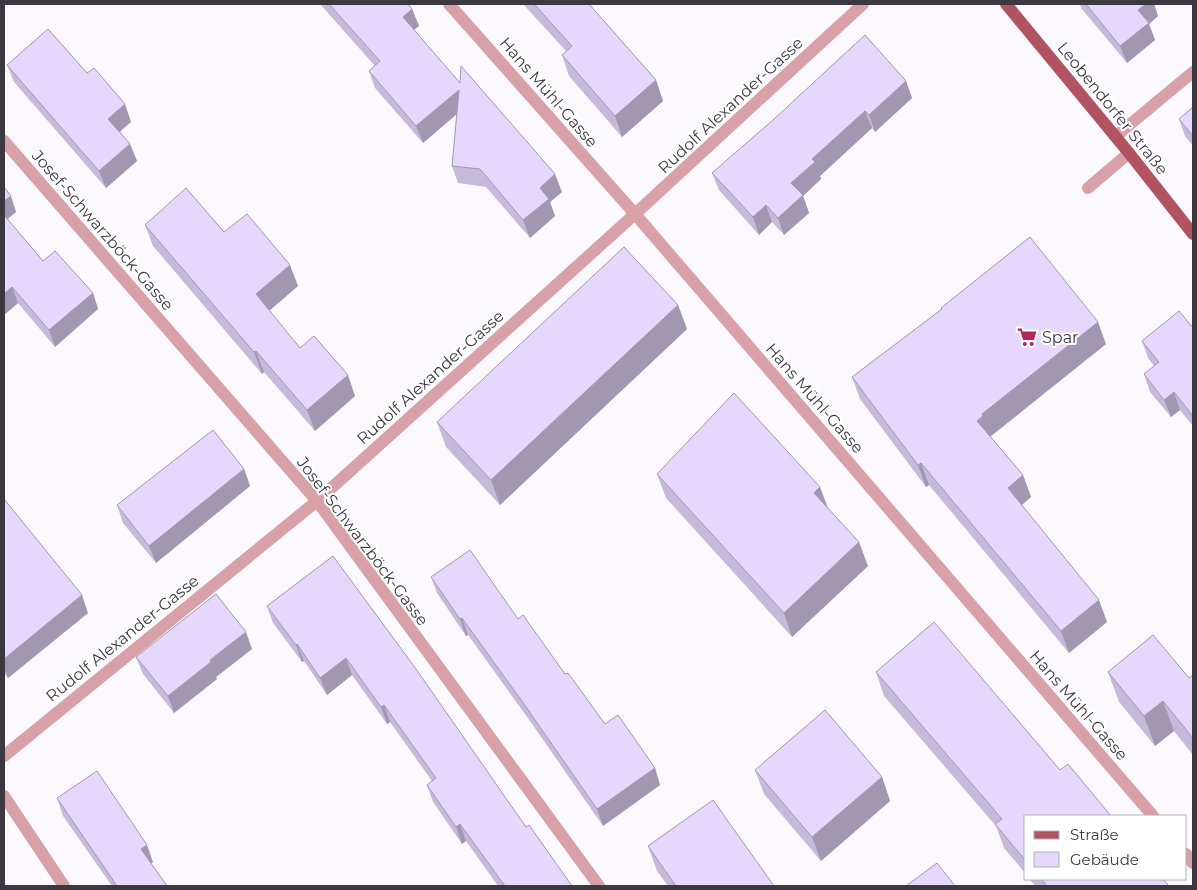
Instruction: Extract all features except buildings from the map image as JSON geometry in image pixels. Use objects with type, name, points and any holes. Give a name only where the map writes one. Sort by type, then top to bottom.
[{"type":"main road","name":"Leobendorfer Straße","points":[[1006,4],[1116,136],[1193,234]]},
{"type":"street","name":"Hans Mühl-Gasse","points":[[449,4],[635,214],[1152,815]]},
{"type":"street","name":"Rudolf Alexander-Gasse","points":[[4,756],[317,501],[635,214],[862,4]]},
{"type":"street","points":[[1116,136],[1193,72]]},
{"type":"street","name":"Josef-Schwarzböck-Gasse","points":[[4,141],[317,501],[599,886]]},
{"type":"street","points":[[1088,188],[1129,153]]},
{"type":"street","points":[[4,796],[64,886]]},
{"type":"place","name":"Spar","points":[[1027,337]]}]
